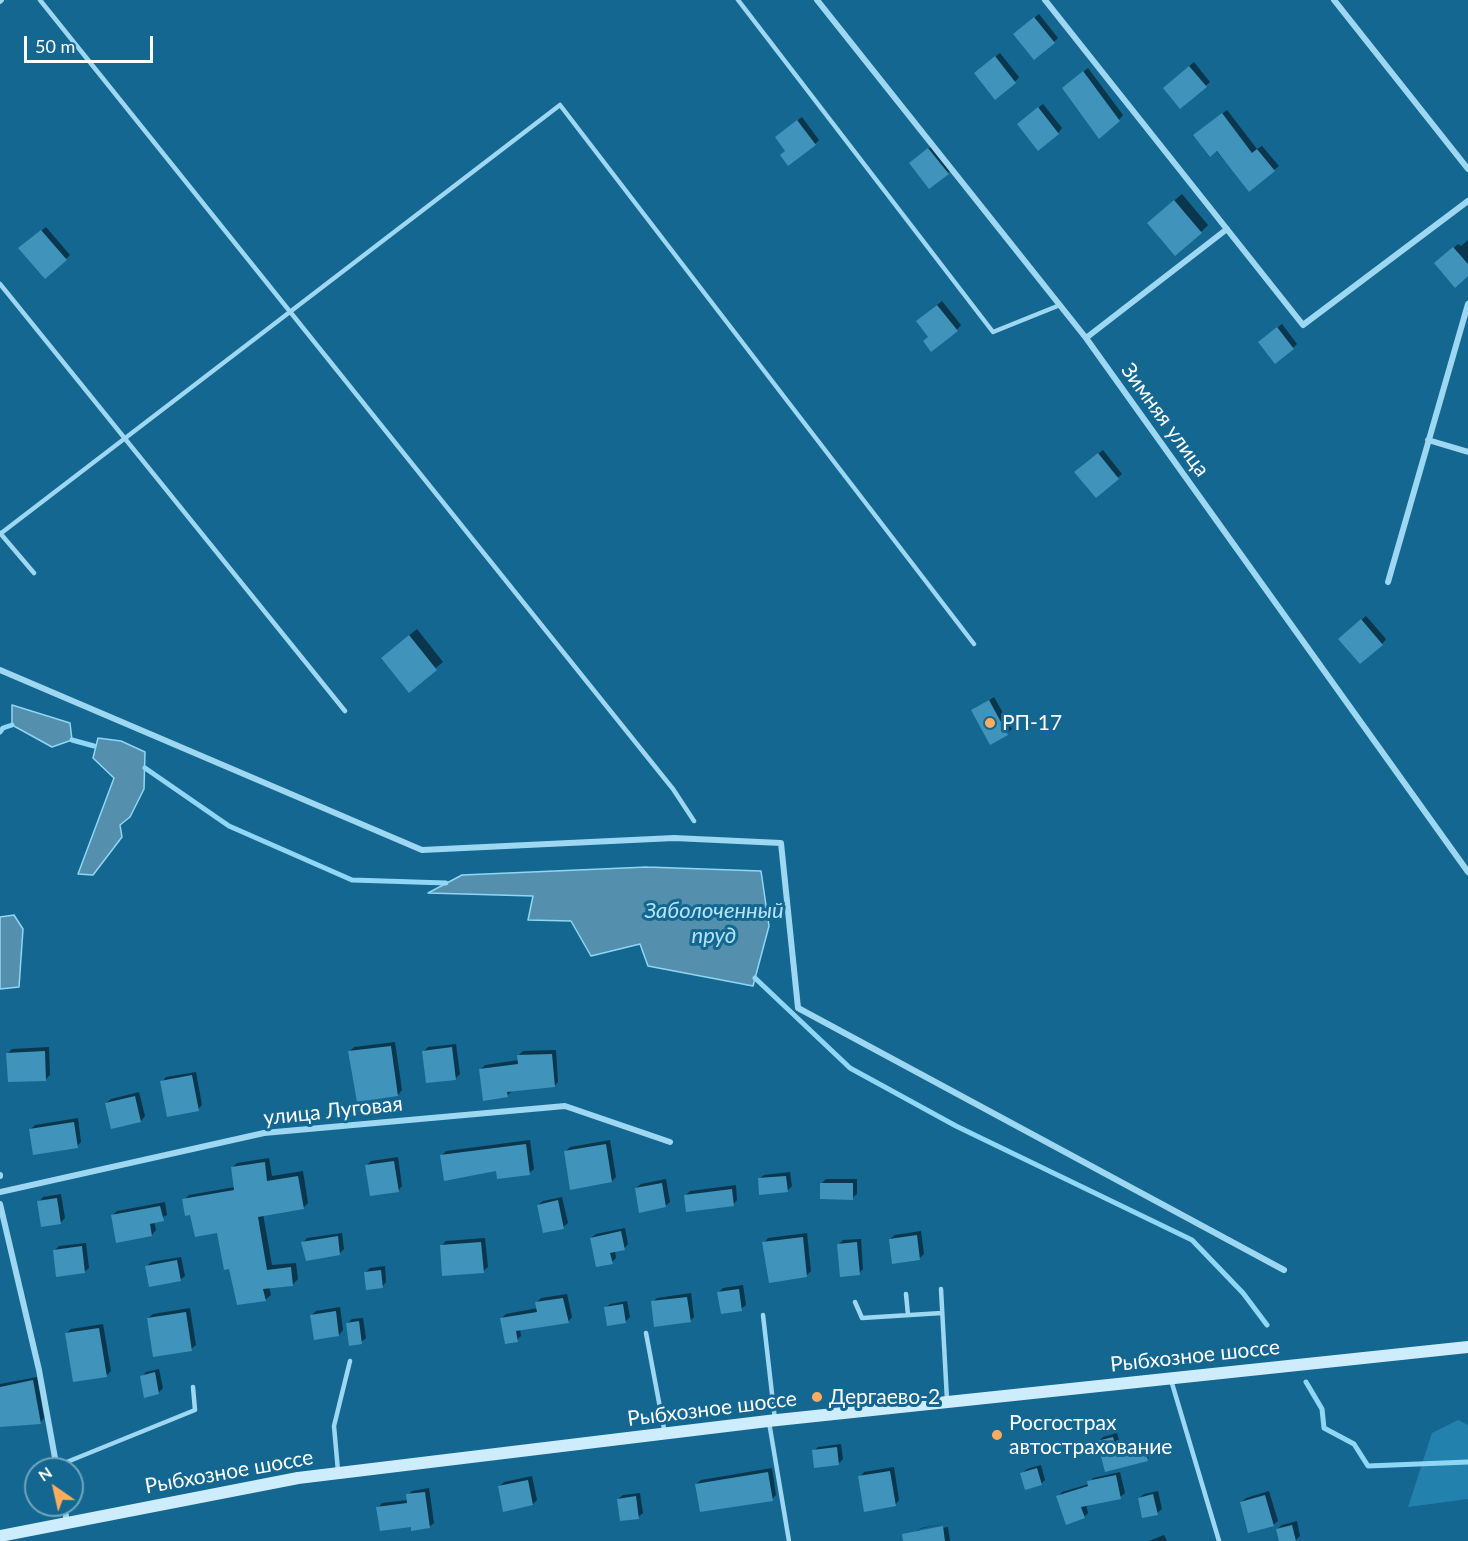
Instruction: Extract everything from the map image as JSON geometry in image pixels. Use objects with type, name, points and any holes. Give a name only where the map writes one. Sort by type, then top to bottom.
[{"type":"main road","name":"Рыбхозное шоссе","points":[[0,1536],[298,1478],[772,1421],[1468,1347]]},
{"type":"street","name":"Зимняя улица","points":[[817,0],[1086,338],[1468,872]]},
{"type":"street","points":[[1045,0],[1303,326],[1468,201]]},
{"type":"street","points":[[1334,0],[1468,169]]},
{"type":"street","points":[[1086,338],[1227,229]]},
{"type":"street","points":[[1388,582],[1468,304]]},
{"type":"street","points":[[1428,440],[1468,452]]},
{"type":"street","points":[[0,670],[422,850],[674,838],[781,843],[798,1008],[1284,1270]]},
{"type":"street","name":"улица Луговая","points":[[0,1192],[264,1133],[565,1106],[670,1142]]},
{"type":"street","points":[[0,1204],[39,1370],[55,1457]]},
{"type":"street","points":[[66,1517],[67,1522]]},
{"type":"lane","points":[[40,0],[673,789],[694,821]]},
{"type":"lane","points":[[738,0],[993,332],[1060,305]]},
{"type":"lane","points":[[34,573],[0,533],[560,105],[974,644]]},
{"type":"lane","points":[[0,284],[345,711]]},
{"type":"lane","points":[[940,1289],[947,1402]]},
{"type":"lane","points":[[906,1294],[908,1315]]},
{"type":"lane","points":[[855,1302],[862,1318],[942,1313]]},
{"type":"lane","points":[[763,1315],[772,1421],[789,1541]]},
{"type":"lane","points":[[646,1333],[664,1429]]},
{"type":"lane","points":[[338,1473],[334,1426],[350,1361]]},
{"type":"lane","points":[[1170,1379],[1219,1541]]},
{"type":"lane","points":[[83,1457],[195,1410],[193,1387]]},
{"type":"shaded area","points":[[1458,1420],[1468,1425],[1468,1499],[1408,1507],[1432,1433]]},
{"type":"water","points":[[12,705],[70,723],[72,740],[52,747],[12,725]]},
{"type":"water","points":[[98,738],[121,741],[145,752],[144,789],[130,817],[120,825],[122,837],[93,875],[78,874],[114,778],[93,758]]},
{"type":"water","name":"Заболоченный пруд","points":[[647,867],[761,871],[769,926],[753,986],[648,966],[640,944],[591,956],[571,921],[528,920],[533,896],[428,893],[462,875]]},
{"type":"water","points":[[14,915],[23,929],[19,987],[0,989],[0,917]]},
{"type":"building","points":[[1034,17],[1055,43],[1034,60],[1013,34]]},
{"type":"building","points":[[995,56],[1016,83],[995,100],[974,73]]},
{"type":"building","points":[[1189,66],[1207,87],[1180,109],[1163,88]]},
{"type":"building","points":[[1083,71],[1120,121],[1099,139],[1062,88]]},
{"type":"building","points":[[1038,107],[1059,134],[1038,151],[1017,124]]},
{"type":"building","points":[[1222,113],[1252,153],[1257,149],[1275,171],[1249,192],[1217,151],[1210,157],[1193,135]]},
{"type":"building","points":[[797,120],[816,145],[788,166],[780,155],[785,151],[775,137]]},
{"type":"building","points":[[928,148],[949,174],[929,189],[909,163]]},
{"type":"building","points":[[1174,200],[1202,233],[1175,256],[1147,223]]},
{"type":"building","points":[[41,230],[67,260],[45,279],[18,248]]},
{"type":"building","points":[[1453,247],[1468,264],[1468,276],[1455,288],[1434,263]]},
{"type":"building","points":[[937,305],[958,331],[931,352],[923,341],[928,337],[916,321]]},
{"type":"building","points":[[1277,327],[1294,349],[1275,364],[1258,342]]},
{"type":"building","points":[[1098,453],[1119,479],[1096,498],[1074,472]]},
{"type":"building","points":[[1361,619],[1383,645],[1360,664],[1338,639]]},
{"type":"building","points":[[409,635],[437,670],[409,693],[381,658]]},
{"type":"building","name":"РП-17","points":[[989,700],[1008,735],[990,745],[971,710]]},
{"type":"building","points":[[391,1046],[398,1096],[357,1102],[348,1051]]},
{"type":"building","points":[[452,1047],[456,1080],[426,1083],[422,1051]]},
{"type":"building","points":[[45,1051],[46,1081],[8,1082],[6,1053]]},
{"type":"building","points":[[552,1054],[555,1087],[507,1092],[508,1097],[483,1101],[479,1069],[518,1064],[517,1055]]},
{"type":"building","points":[[192,1075],[199,1111],[167,1117],[160,1081]]},
{"type":"building","points":[[135,1096],[141,1122],[111,1129],[105,1103]]},
{"type":"building","points":[[74,1122],[78,1148],[33,1155],[29,1129]]},
{"type":"building","points":[[526,1144],[530,1175],[497,1179],[496,1171],[444,1181],[440,1155]]},
{"type":"building","points":[[606,1144],[612,1182],[570,1190],[564,1151]]},
{"type":"building","points":[[394,1161],[399,1192],[370,1196],[365,1165]]},
{"type":"building","points":[[265,1162],[267,1181],[298,1176],[304,1209],[258,1217],[267,1270],[291,1267],[293,1286],[263,1289],[266,1301],[237,1305],[229,1269],[224,1270],[217,1233],[195,1237],[190,1215],[185,1216],[182,1199],[234,1190],[231,1167]]},
{"type":"building","points":[[786,1176],[788,1192],[759,1195],[758,1178]]},
{"type":"building","points":[[662,1183],[666,1207],[639,1213],[635,1188]]},
{"type":"building","points":[[820,1183],[853,1183],[853,1200],[820,1199]]},
{"type":"building","points":[[732,1189],[734,1206],[686,1212],[684,1195]]},
{"type":"building","points":[[57,1198],[61,1224],[41,1227],[37,1201]]},
{"type":"building","points":[[558,1200],[564,1229],[543,1233],[537,1205]]},
{"type":"building","points":[[160,1206],[164,1221],[150,1224],[152,1236],[116,1243],[111,1215]]},
{"type":"building","points":[[621,1231],[625,1250],[610,1253],[613,1264],[596,1267],[590,1238]]},
{"type":"building","points":[[917,1235],[920,1260],[892,1264],[889,1239]]},
{"type":"building","points":[[338,1236],[340,1255],[306,1261],[301,1242]]},
{"type":"building","points":[[803,1237],[807,1277],[769,1283],[762,1242]]},
{"type":"building","points":[[481,1242],[484,1273],[442,1276],[440,1245]]},
{"type":"building","points":[[857,1242],[860,1275],[840,1277],[837,1244]]},
{"type":"building","points":[[82,1246],[85,1273],[56,1277],[53,1250]]},
{"type":"building","points":[[177,1260],[181,1281],[149,1287],[145,1266]]},
{"type":"building","points":[[381,1270],[383,1288],[366,1290],[364,1272]]},
{"type":"building","points":[[739,1289],[742,1311],[721,1314],[717,1292]]},
{"type":"building","points":[[687,1297],[691,1322],[654,1327],[651,1301]]},
{"type":"building","points":[[563,1298],[569,1323],[516,1331],[518,1342],[505,1344],[500,1318],[537,1312],[535,1302]]},
{"type":"building","points":[[623,1304],[626,1323],[607,1326],[604,1307]]},
{"type":"building","points":[[336,1311],[339,1336],[314,1340],[310,1315]]},
{"type":"building","points":[[186,1312],[192,1351],[153,1357],[147,1318]]},
{"type":"building","points":[[359,1321],[362,1344],[349,1346],[346,1323]]},
{"type":"building","points":[[99,1328],[107,1377],[73,1382],[65,1333]]},
{"type":"building","points":[[155,1372],[159,1394],[144,1398],[140,1376]]},
{"type":"building","points":[[33,1380],[41,1424],[0,1427],[0,1387]]},
{"type":"building","points":[[1113,1437],[1117,1451],[1143,1443],[1148,1461],[1105,1472],[1097,1441]]},
{"type":"building","points":[[837,1447],[839,1465],[814,1468],[812,1450]]},
{"type":"building","points":[[1037,1468],[1042,1485],[1025,1490],[1020,1473]]},
{"type":"building","points":[[890,1471],[896,1506],[864,1512],[858,1476]]},
{"type":"building","points":[[768,1472],[773,1501],[700,1512],[695,1484]]},
{"type":"building","points":[[1116,1475],[1121,1499],[1081,1507],[1085,1518],[1066,1525],[1056,1496],[1088,1486],[1087,1481]]},
{"type":"building","points":[[528,1480],[533,1505],[503,1512],[498,1486]]},
{"type":"building","points":[[425,1492],[430,1528],[411,1531],[411,1527],[380,1531],[376,1507],[407,1503],[406,1494]]},
{"type":"building","points":[[1153,1494],[1158,1515],[1142,1518],[1138,1498]]},
{"type":"building","points":[[1265,1495],[1274,1526],[1248,1533],[1240,1502]]},
{"type":"building","points":[[636,1496],[639,1519],[620,1521],[617,1499]]},
{"type":"building","points":[[1292,1525],[1296,1541],[1279,1541],[1276,1529]]},
{"type":"building","points":[[943,1526],[945,1541],[903,1541],[902,1534]]},
{"type":"waterway","points":[[0,732],[3,728],[12,725]]},
{"type":"waterway","points":[[72,740],[94,746]]},
{"type":"waterway","points":[[145,768],[229,826],[352,880],[446,883]]},
{"type":"waterway","points":[[755,978],[850,1068],[956,1126],[1192,1240],[1243,1293],[1267,1325]]},
{"type":"waterway","points":[[1306,1382],[1322,1409],[1324,1428],[1354,1444],[1368,1466],[1468,1462]]},
{"type":"place","name":"РП-17","points":[[990,723]]},
{"type":"place","name":"Дергаево-2","points":[[817,1397]]},
{"type":"place","name":"Росгострах автострахование","points":[[997,1435]]}]
